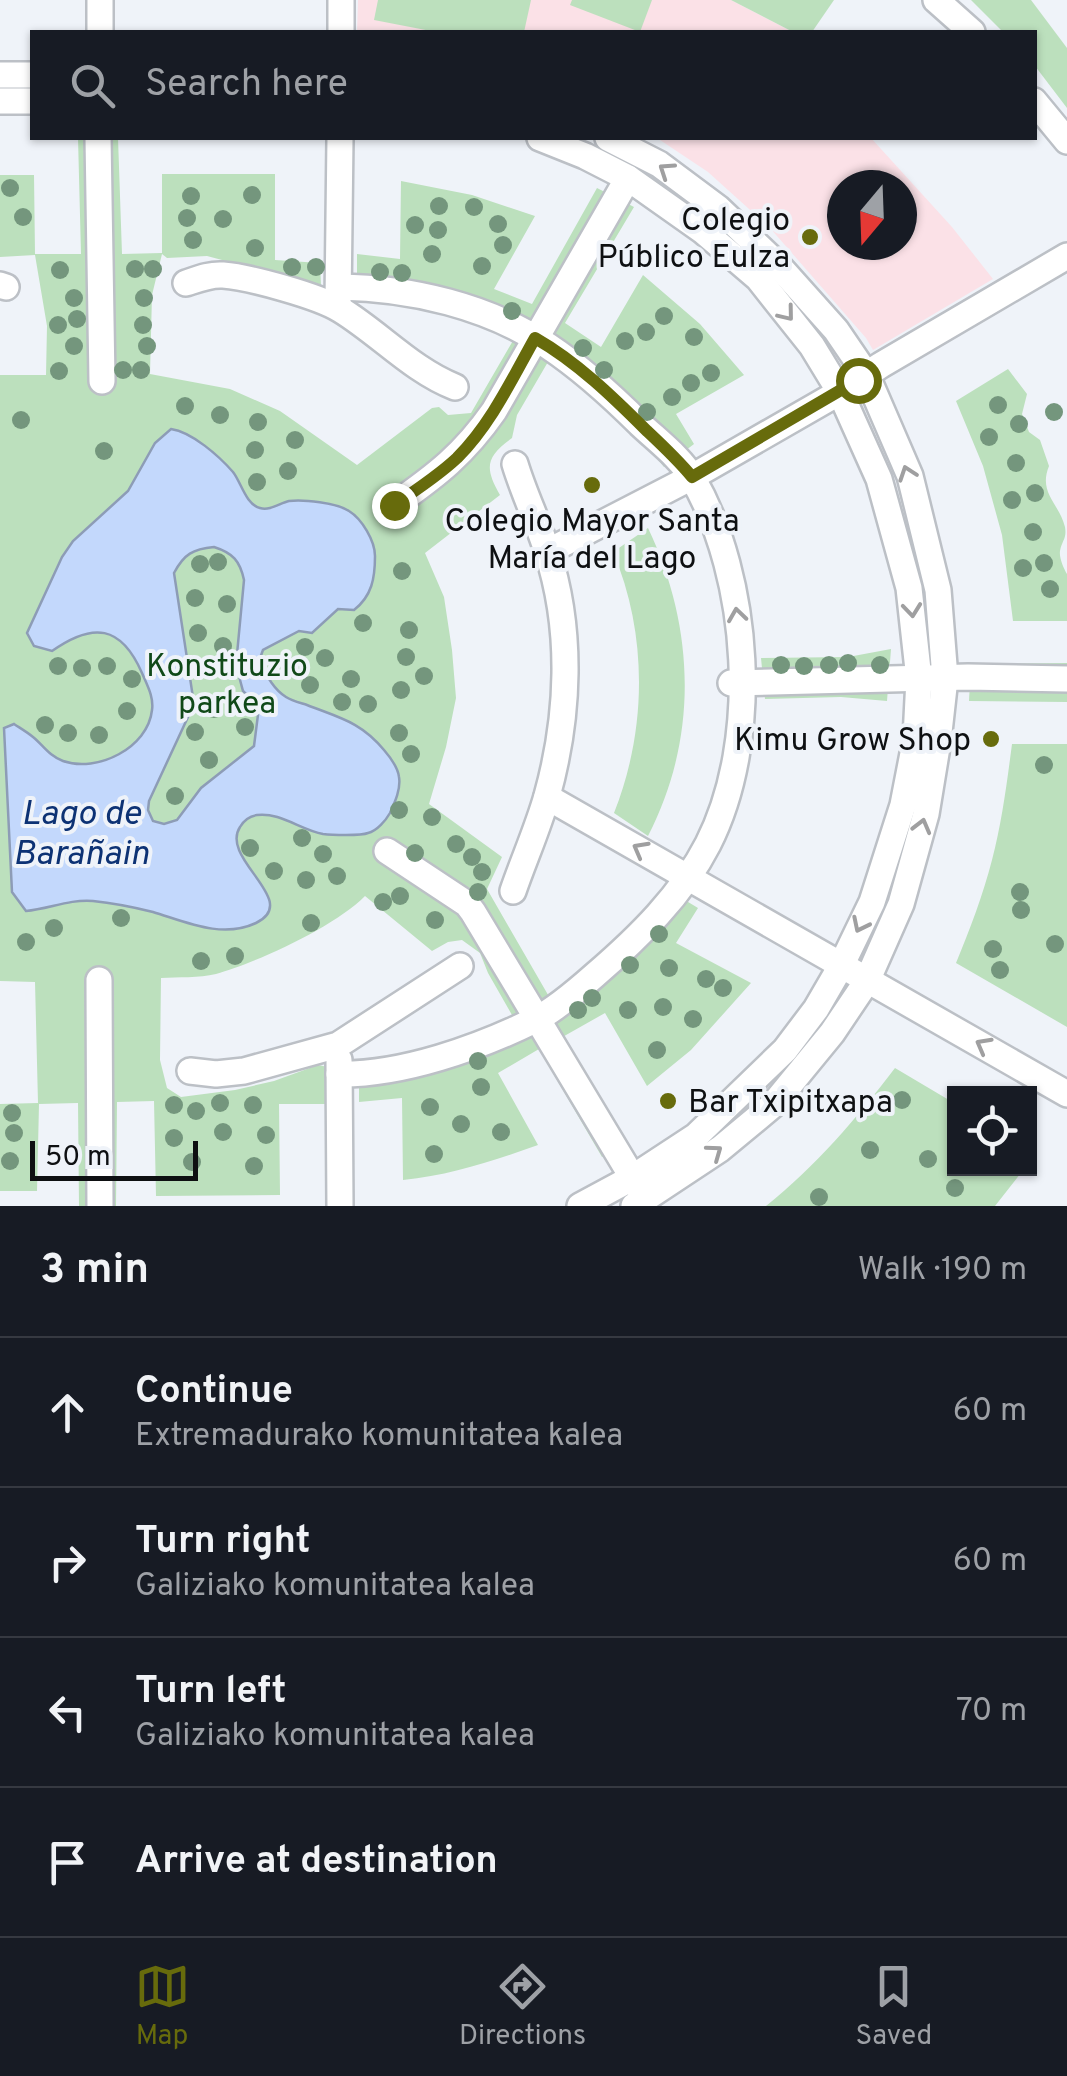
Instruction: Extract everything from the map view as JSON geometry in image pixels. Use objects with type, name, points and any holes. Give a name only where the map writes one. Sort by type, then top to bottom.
[{"type":"street","points":[[100,0],[100,30]]},
{"type":"street","points":[[341,0],[341,30]]},
{"type":"street","points":[[936,0],[970,30]]},
{"type":"street","points":[[0,75],[30,75]]},
{"type":"street","points":[[0,102],[30,102]]},
{"type":"street","points":[[1037,105],[1067,141]]},
{"type":"street","points":[[98,140],[102,382]]},
{"type":"street","points":[[340,140],[339,297],[428,374],[455,387]]},
{"type":"street","points":[[545,140],[628,178],[704,231],[758,278],[812,346],[840,392],[879,479],[932,678],[938,741],[926,814],[901,904],[867,980],[832,1033],[773,1104],[720,1149],[640,1198],[580,1206]]},
{"type":"street","points":[[612,140],[659,164],[718,208],[778,264],[836,330],[866,374],[910,476],[938,590],[932,678],[904,805],[872,902],[841,966],[816,1009],[784,1050],[696,1136],[640,1198]]},
{"type":"street","points":[[394,505],[455,460],[477,436],[628,178]]},
{"type":"street","points":[[548,552],[692,477],[1067,256]]},
{"type":"street","points":[[186,283],[221,275],[339,297],[392,290],[476,311],[535,338],[609,394],[692,477],[721,544],[738,613],[740,738],[727,796],[710,841],[690,877],[662,910],[578,990],[538,1019],[462,1050],[394,1069],[339,1074]]},
{"type":"street","points":[[513,891],[547,796],[561,730],[566,666],[560,603],[548,552],[516,464]]},
{"type":"street","points":[[737,682],[1067,679]]},
{"type":"street","points":[[547,796],[1067,1094]]},
{"type":"street","points":[[387,851],[467,904],[640,1198]]},
{"type":"street","points":[[190,1071],[244,1071],[338,1045],[460,966]]},
{"type":"street","points":[[99,980],[100,1206]]},
{"type":"street","points":[[338,1045],[340,1206]]},
{"type":"shaded area","points":[[358,0],[731,0],[789,30],[357,30]]},
{"type":"shaded area","name":"Colegio Público Eulza","points":[[660,140],[873,140],[900,170],[827,170],[827,260],[917,260],[917,189],[993,279],[873,350],[770,228],[708,172]]},
{"type":"green space","points":[[378,0],[531,0],[524,30],[426,30],[374,20]]},
{"type":"green space","points":[[572,0],[652,0],[641,30],[570,5]]},
{"type":"green space","points":[[731,0],[834,0],[813,30],[789,30]]},
{"type":"green space","points":[[971,0],[1031,0],[1067,48],[1067,108],[1037,69],[1037,30],[1001,30]]},
{"type":"green space","name":"Konstituzio parkea","points":[[78,140],[118,140],[122,254],[162,253],[162,174],[275,174],[275,260],[320,263],[321,286],[207,256],[167,258],[162,254],[152,295],[150,374],[230,389],[280,411],[357,465],[432,408],[439,407],[448,415],[471,413],[518,332],[357,287],[357,254],[400,259],[401,181],[472,195],[535,216],[494,289],[532,304],[597,188],[634,207],[565,323],[601,347],[643,275],[700,324],[744,375],[676,414],[694,444],[664,467],[626,420],[552,355],[517,415],[512,438],[490,463],[491,477],[500,495],[425,553],[444,597],[456,698],[429,804],[502,857],[487,889],[551,1000],[614,952],[665,888],[698,908],[676,943],[751,983],[691,1050],[647,1086],[605,1013],[559,1039],[622,1145],[602,1157],[539,1049],[498,1073],[538,1145],[472,1167],[403,1180],[402,1098],[359,1102],[359,1061],[425,1056],[516,1022],[480,953],[462,940],[432,951],[365,896],[316,931],[233,969],[161,978],[160,1060],[167,1088],[181,1097],[274,1081],[318,1065],[328,1067],[328,1104],[279,1104],[280,1195],[156,1196],[154,1101],[117,1102],[116,1206],[79,1206],[78,1103],[39,1104],[37,1191],[0,1191],[0,1104],[38,1103],[35,982],[0,981],[0,375],[46,375],[47,326],[35,255],[0,257],[0,175],[34,175],[35,254],[81,254]]},
{"type":"green space","points":[[1008,369],[1027,394],[1022,414],[1029,432],[1040,440],[1049,466],[1048,491],[1065,527],[1060,554],[1067,574],[1067,621],[1013,621],[1002,535],[983,466],[956,401]]},
{"type":"green space","points":[[648,528],[675,604],[685,682],[676,760],[648,836],[614,813],[633,749],[639,682],[633,616],[613,552]]},
{"type":"green space","points":[[891,649],[887,701],[841,697],[765,699],[761,658],[848,657]]},
{"type":"green space","points":[[1067,663],[1067,702],[969,701],[971,664]]},
{"type":"green space","points":[[1012,744],[1067,744],[1067,1027],[956,963],[992,860]]},
{"type":"green space","points":[[895,1068],[947,1099],[947,1176],[1019,1176],[995,1206],[766,1206],[802,1175]]},
{"type":"water","name":"Lago de Barañain","points":[[171,429],[196,440],[227,466],[247,498],[260,508],[295,501],[344,508],[363,525],[374,550],[373,579],[360,605],[354,610],[338,609],[312,633],[299,631],[263,650],[259,661],[286,697],[349,722],[375,741],[398,774],[396,800],[384,822],[364,834],[323,834],[266,815],[245,820],[237,839],[240,852],[270,903],[268,914],[243,928],[204,927],[146,910],[93,901],[26,911],[12,892],[4,728],[14,724],[54,756],[76,764],[119,754],[141,736],[148,724],[152,705],[148,687],[134,657],[115,637],[105,633],[80,635],[52,651],[34,646],[27,633],[62,557],[73,541],[128,491],[155,443]],"holes":[[[214,547],[235,559],[244,580],[236,665],[243,691],[259,707],[254,746],[201,788],[177,820],[164,824],[153,821],[149,801],[194,704],[174,573],[195,551]]]},
{"type":"place","name":"Colegio Público Eulza","points":[[810,237]]},
{"type":"place","name":"Colegio Mayor Santa María del Lago","points":[[592,485]]},
{"type":"place","name":"Kimu Grow Shop","points":[[991,739]]},
{"type":"place","name":"Bar Txipitxapa","points":[[668,1101]]},
{"type":"route","points":[[394,505],[455,460],[477,436],[535,338],[609,394],[692,477],[858,380]]}]
